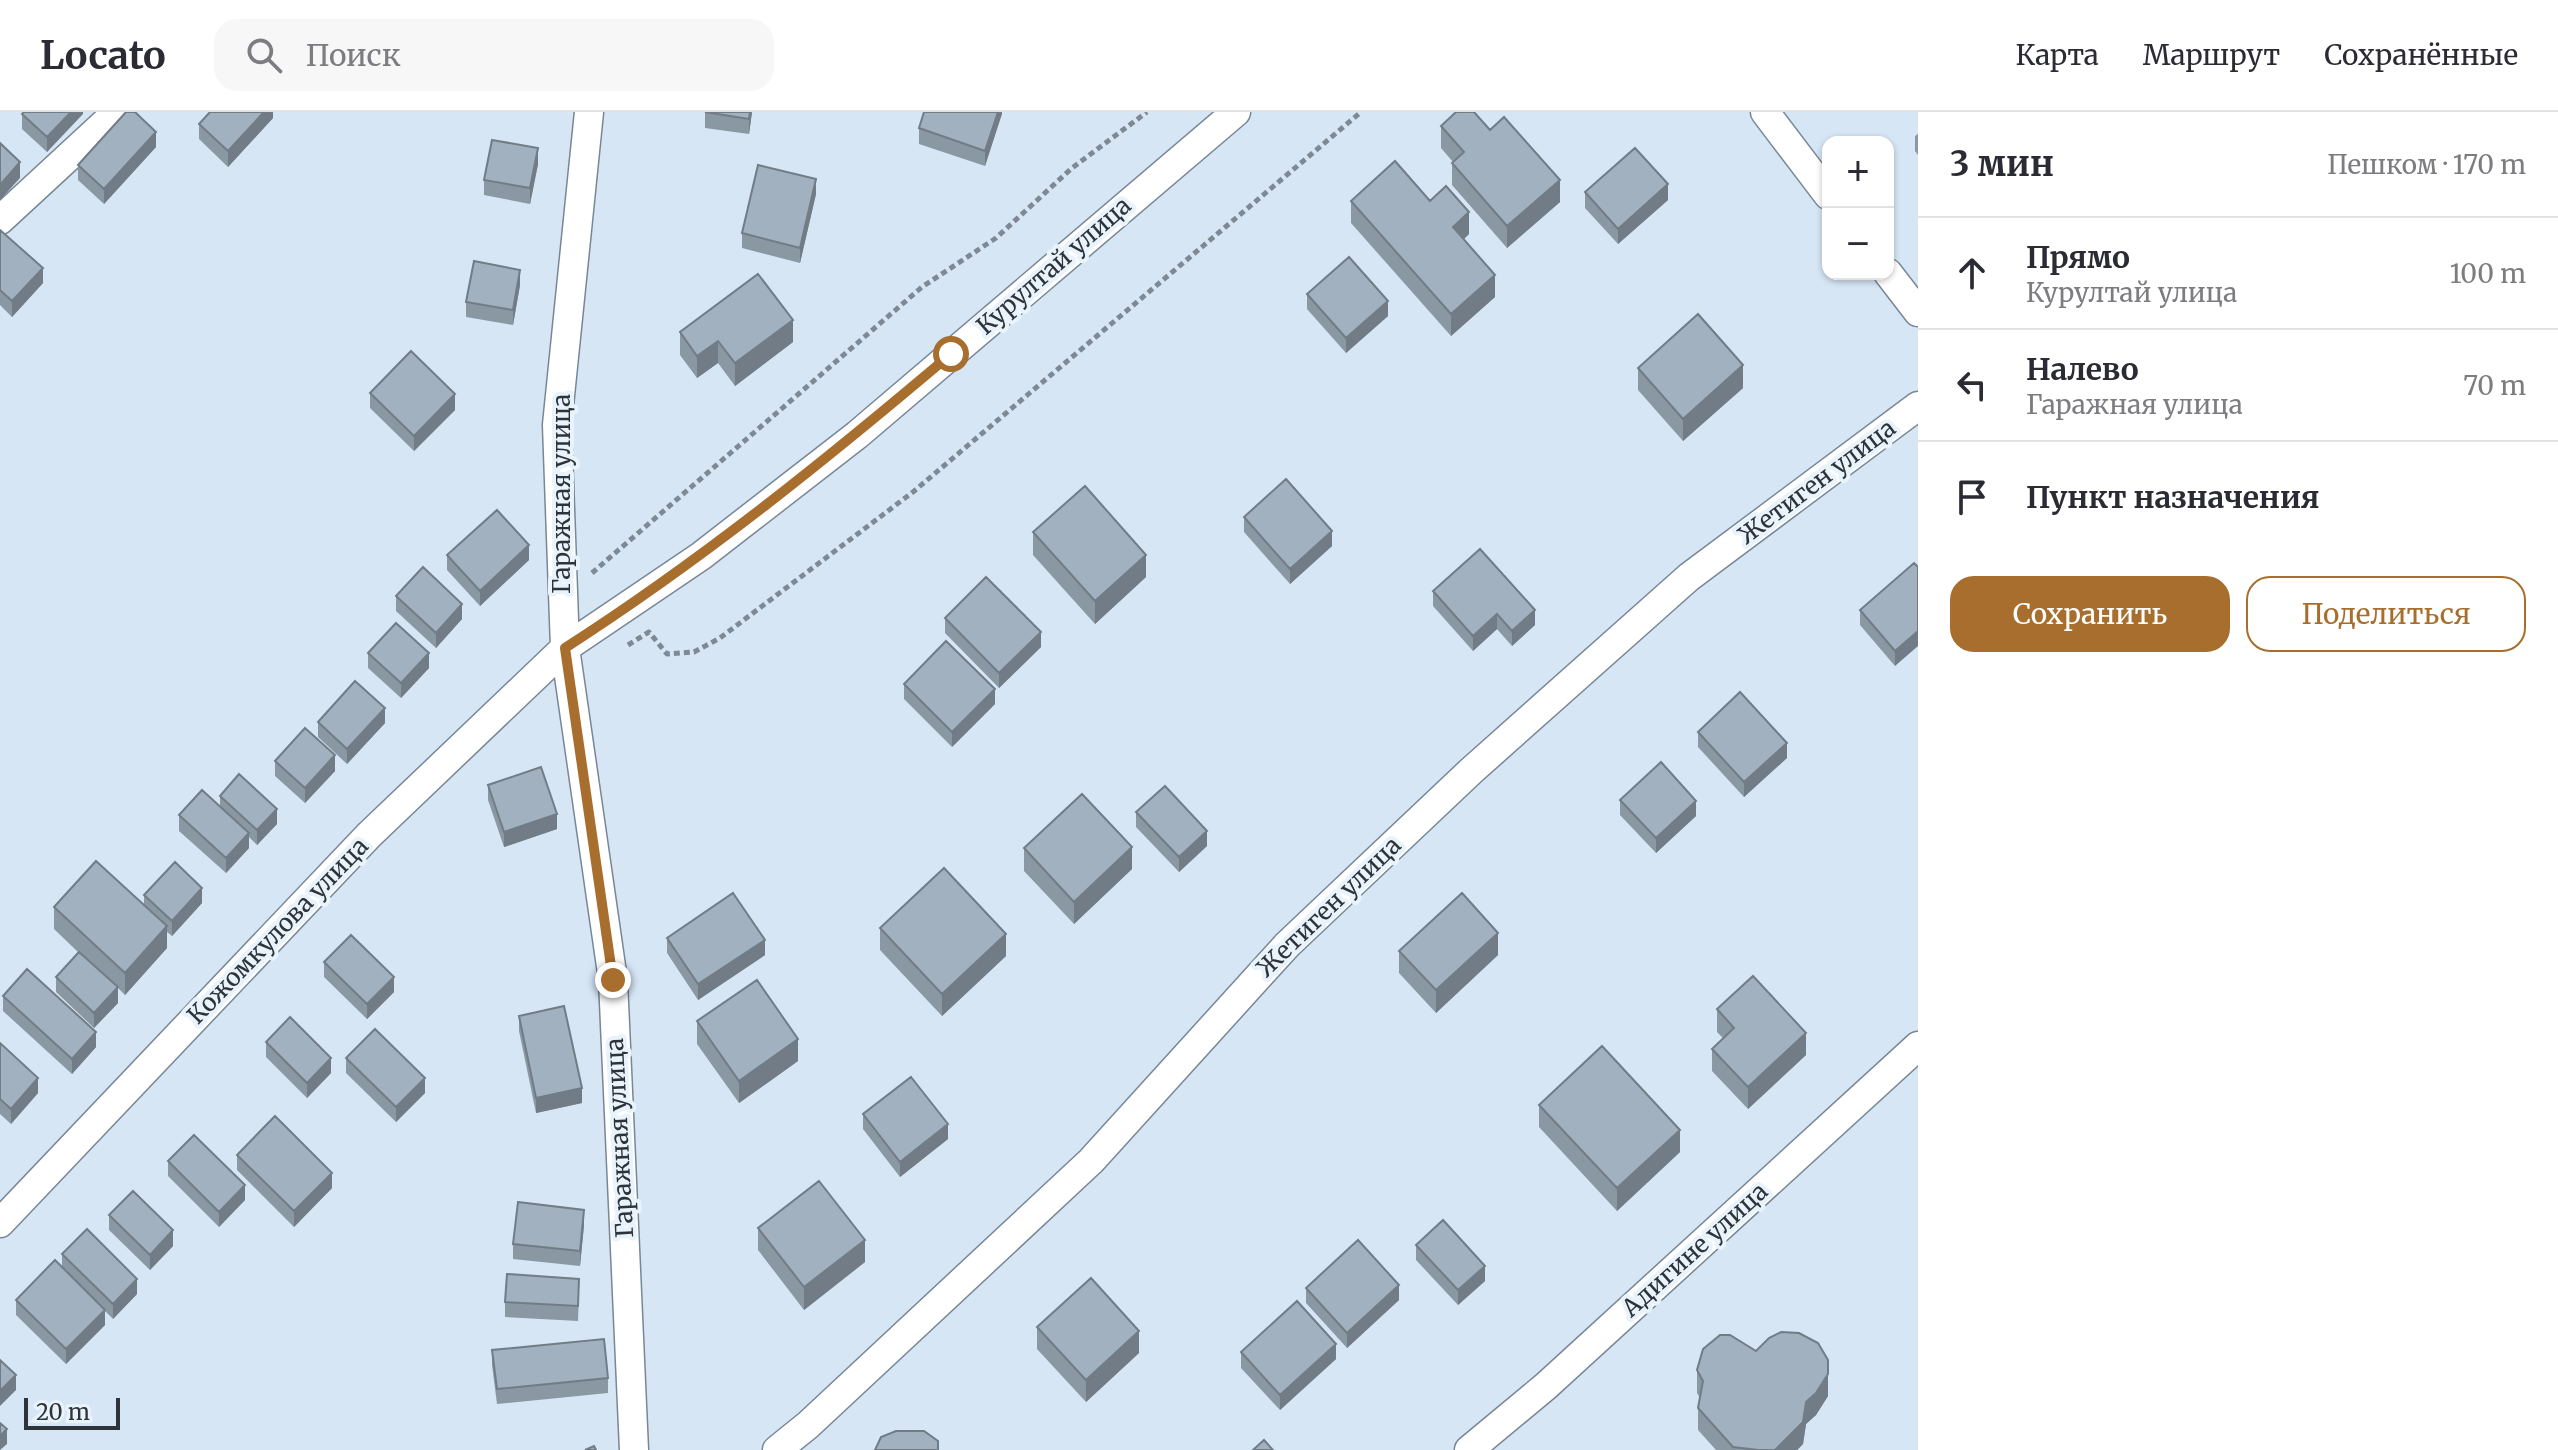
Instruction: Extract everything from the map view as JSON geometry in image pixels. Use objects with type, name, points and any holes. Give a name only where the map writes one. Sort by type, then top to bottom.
[{"type":"street","points":[[0,220],[117,112]]},
{"type":"street","name":"Гаражная улица","points":[[589,112],[557,425],[565,648],[613,980],[634,1450]]},
{"type":"street","name":"Курултай улица","points":[[565,648],[701,556],[857,435],[1236,112]]},
{"type":"street","points":[[1765,112],[1822,187]]},
{"type":"street","points":[[1893,280],[1918,312]]},
{"type":"street","name":"Жетиген улица","points":[[777,1450],[808,1425],[1091,1161],[1287,945],[1471,771],[1689,577],[1918,406]]},
{"type":"street","name":"Кожомкулова улица","points":[[0,1223],[369,835],[565,648]]},
{"type":"street","name":"Адигине улица","points":[[1469,1450],[1546,1386],[1918,1046]]},
{"type":"path","points":[[589,576],[922,287],[996,238],[1072,168],[1147,112]]},
{"type":"path","points":[[623,648],[649,632],[667,654],[694,652],[720,638],[787,590],[942,468],[1361,112]]},
{"type":"building","points":[[71,112],[47,137],[22,114]]},
{"type":"building","points":[[126,112],[135,112],[156,132],[104,189],[78,165]]},
{"type":"building","points":[[210,112],[264,112],[228,151],[199,124]]},
{"type":"building","points":[[705,112],[750,112],[749,119]]},
{"type":"building","points":[[924,112],[998,112],[985,151],[919,128]]},
{"type":"building","points":[[1456,112],[1474,112],[1490,130],[1504,117],[1560,180],[1507,226],[1452,163],[1464,152],[1441,126]]},
{"type":"building","points":[[492,140],[538,148],[530,188],[484,180]]},
{"type":"building","points":[[0,143],[20,162],[0,185]]},
{"type":"building","points":[[1635,148],[1668,184],[1618,229],[1585,192]]},
{"type":"building","points":[[1395,161],[1430,201],[1446,186],[1469,212],[1453,227],[1495,275],[1451,314],[1351,201]]},
{"type":"building","points":[[758,165],[816,179],[800,248],[742,233]]},
{"type":"building","points":[[0,230],[43,268],[12,301],[0,290]]},
{"type":"building","points":[[1349,257],[1388,301],[1346,338],[1307,294]]},
{"type":"building","points":[[474,261],[520,270],[513,310],[466,302]]},
{"type":"building","points":[[758,274],[793,320],[735,363],[718,341],[697,356],[680,332]]},
{"type":"building","points":[[1698,314],[1743,365],[1683,419],[1638,368]]},
{"type":"building","points":[[411,351],[455,394],[414,436],[370,393]]},
{"type":"building","points":[[1286,479],[1332,531],[1290,569],[1244,517]]},
{"type":"building","points":[[1085,486],[1146,555],[1095,601],[1033,532]]},
{"type":"building","points":[[497,510],[529,545],[480,591],[447,555]]},
{"type":"building","points":[[1480,549],[1535,610],[1512,631],[1497,614],[1473,636],[1433,591]]},
{"type":"building","points":[[1914,563],[1918,567],[1918,631],[1895,651],[1860,610]]},
{"type":"building","points":[[423,567],[462,604],[436,633],[396,596]]},
{"type":"building","points":[[986,577],[1041,632],[999,673],[945,618]]},
{"type":"building","points":[[396,623],[429,653],[401,683],[368,653]]},
{"type":"building","points":[[946,641],[995,689],[952,732],[904,684]]},
{"type":"building","points":[[355,681],[385,708],[347,749],[318,722]]},
{"type":"building","points":[[1740,692],[1787,743],[1744,782],[1698,732]]},
{"type":"building","points":[[305,728],[335,755],[305,788],[275,761]]},
{"type":"building","points":[[1661,762],[1696,801],[1656,838],[1620,800]]},
{"type":"building","points":[[541,767],[557,814],[504,832],[488,785]]},
{"type":"building","points":[[239,774],[277,809],[257,830],[220,796]]},
{"type":"building","points":[[1165,786],[1207,831],[1179,857],[1136,812]]},
{"type":"building","points":[[202,790],[249,833],[226,858],[179,815]]},
{"type":"building","points":[[1082,794],[1132,847],[1074,902],[1024,848]]},
{"type":"building","points":[[96,861],[167,926],[125,973],[54,907]]},
{"type":"building","points":[[175,862],[202,888],[172,921],[144,895]]},
{"type":"building","points":[[944,868],[1006,934],[942,994],[880,928]]},
{"type":"building","points":[[733,893],[765,940],[698,984],[667,938]]},
{"type":"building","points":[[1462,893],[1498,933],[1436,990],[1399,951]]},
{"type":"building","points":[[351,935],[394,977],[367,1004],[324,962]]},
{"type":"building","points":[[79,952],[118,987],[94,1013],[56,977]]},
{"type":"building","points":[[27,969],[96,1032],[72,1059],[3,996]]},
{"type":"building","points":[[1753,976],[1806,1033],[1748,1087],[1712,1049],[1734,1028],[1717,1009]]},
{"type":"building","points":[[757,980],[798,1039],[739,1081],[697,1021]]},
{"type":"building","points":[[564,1006],[582,1088],[536,1098],[519,1016]]},
{"type":"building","points":[[290,1017],[331,1058],[307,1083],[266,1042]]},
{"type":"building","points":[[375,1029],[425,1078],[396,1107],[346,1058]]},
{"type":"building","points":[[0,1043],[38,1078],[11,1109],[0,1099]]},
{"type":"building","points":[[1602,1046],[1680,1130],[1617,1188],[1539,1105]]},
{"type":"building","points":[[911,1077],[948,1124],[900,1162],[863,1114]]},
{"type":"building","points":[[275,1116],[332,1173],[294,1211],[237,1155]]},
{"type":"building","points":[[194,1135],[245,1185],[219,1212],[168,1161]]},
{"type":"building","points":[[819,1181],[865,1240],[804,1287],[758,1228]]},
{"type":"building","points":[[133,1191],[173,1230],[150,1255],[109,1215]]},
{"type":"building","points":[[518,1202],[584,1210],[580,1251],[513,1244]]},
{"type":"building","points":[[1443,1220],[1485,1266],[1458,1290],[1416,1245]]},
{"type":"building","points":[[87,1229],[137,1279],[113,1304],[62,1254]]},
{"type":"building","points":[[1358,1240],[1399,1285],[1347,1333],[1306,1288]]},
{"type":"building","points":[[55,1260],[105,1310],[66,1349],[16,1300]]},
{"type":"building","points":[[507,1274],[579,1279],[578,1306],[505,1302]]},
{"type":"building","points":[[1091,1278],[1139,1331],[1086,1380],[1037,1327]]},
{"type":"building","points":[[1297,1301],[1336,1344],[1280,1395],[1241,1352]]},
{"type":"building","points":[[1781,1332],[1799,1333],[1818,1343],[1828,1360],[1828,1374],[1806,1402],[1803,1422],[1775,1450],[1733,1447],[1698,1408],[1703,1381],[1697,1370],[1703,1349],[1720,1335],[1730,1335],[1756,1351],[1769,1338]]},
{"type":"building","points":[[604,1339],[608,1378],[497,1389],[492,1350]]},
{"type":"building","points":[[0,1360],[16,1375],[0,1391]]},
{"type":"building","points":[[0,1423],[7,1429],[0,1436]]},
{"type":"building","points":[[896,1431],[924,1431],[938,1441],[938,1450],[875,1450],[881,1437]]},
{"type":"building","points":[[1264,1440],[1273,1450],[1253,1450]]},
{"type":"route","points":[[613,980],[565,648],[736,530],[857,435],[951,354]]}]
